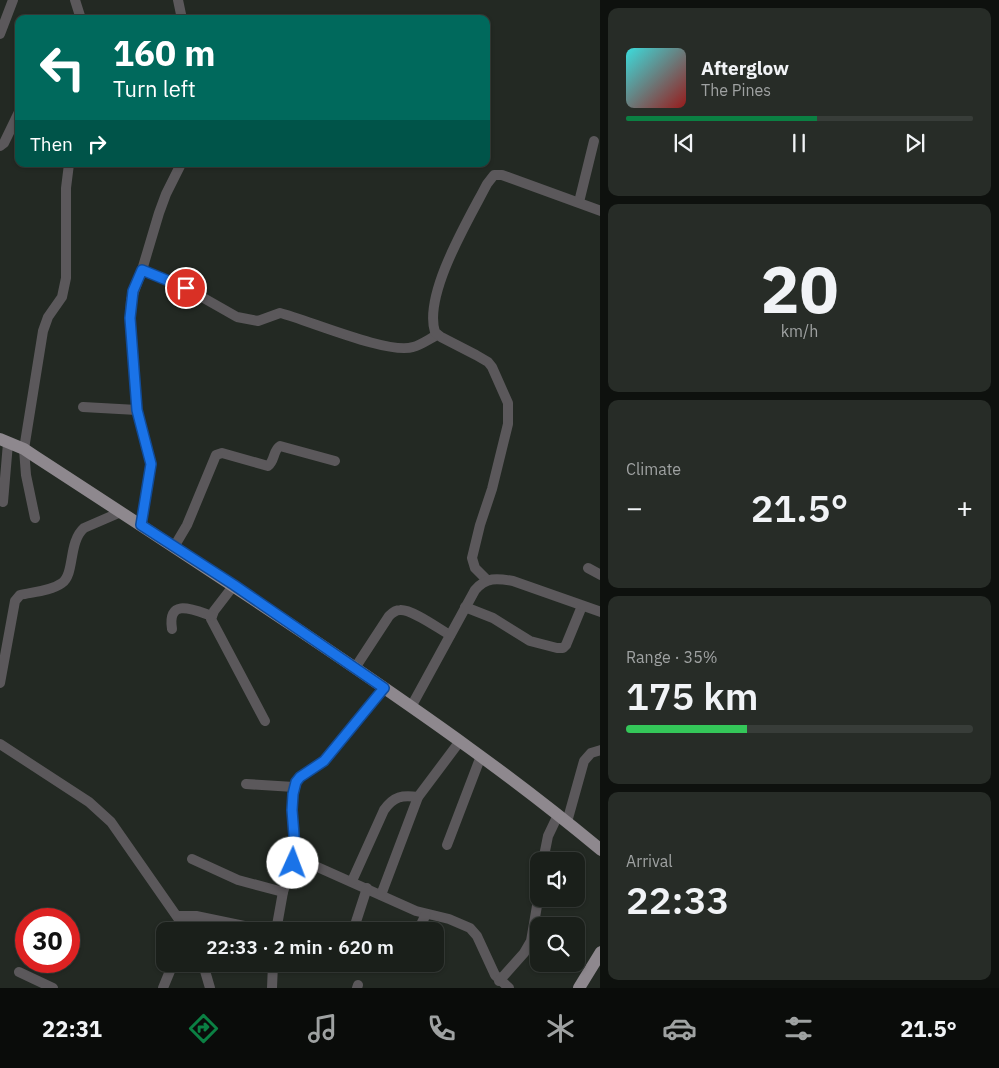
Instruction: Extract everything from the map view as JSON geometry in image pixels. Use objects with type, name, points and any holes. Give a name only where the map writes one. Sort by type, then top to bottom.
[{"type":"main road","points":[[4,441],[24,449],[234,585],[355,668],[481,756],[563,818],[600,850]]},
{"type":"main road","points":[[579,988],[599,958]]},
{"type":"street","points":[[0,34],[13,0]]},
{"type":"street","points":[[73,15],[75,0]]},
{"type":"street","points":[[75,0],[80,15]]},
{"type":"street","points":[[178,0],[181,15]]},
{"type":"street","points":[[0,146],[4,143],[15,120]]},
{"type":"street","points":[[579,202],[594,141]]},
{"type":"street","points":[[35,518],[26,475],[24,449],[43,331],[48,317],[62,297],[66,284],[68,260],[66,188],[69,167]]},
{"type":"street","points":[[141,525],[151,464],[137,410],[130,318],[133,291],[142,270],[166,194],[180,167]]},
{"type":"street","points":[[487,580],[475,568],[472,558],[510,416],[508,403],[488,362],[437,335],[433,327],[434,309],[442,274],[494,175],[502,175],[600,211]]},
{"type":"street","points":[[142,270],[186,288],[228,313],[250,321],[258,321],[280,313],[317,326],[397,349],[413,347],[437,335]]},
{"type":"street","points":[[83,407],[137,410]]},
{"type":"street","points":[[3,502],[4,441]]},
{"type":"street","points":[[174,547],[187,525],[216,455],[222,453],[268,466],[272,462],[276,448],[280,446],[335,461]]},
{"type":"street","points":[[0,683],[17,598],[64,582],[68,574],[74,542],[80,532],[84,528],[121,512]]},
{"type":"street","points":[[588,568],[600,575]]},
{"type":"street","points":[[411,707],[475,590],[487,580],[503,579],[513,581],[600,612]]},
{"type":"street","points":[[234,585],[212,616],[212,623],[265,721]]},
{"type":"street","points":[[465,607],[493,618],[530,641],[563,648],[582,606]]},
{"type":"street","points":[[172,629],[170,617],[177,609],[189,609],[212,616]]},
{"type":"street","points":[[355,668],[389,616],[396,610],[401,609],[412,613],[450,635]]},
{"type":"street","points":[[278,922],[283,892],[295,856],[292,810],[294,787],[300,777],[324,761],[384,688]]},
{"type":"street","points":[[381,895],[418,797],[460,741]]},
{"type":"street","points":[[0,744],[100,811],[111,822],[182,922]]},
{"type":"street","points":[[545,852],[548,836],[563,818],[584,761],[591,753],[600,750]]},
{"type":"street","points":[[448,845],[481,756]]},
{"type":"street","points":[[246,784],[294,787]]},
{"type":"street","points":[[352,881],[384,810],[389,803],[398,796],[418,797]]},
{"type":"street","points":[[295,856],[426,914],[459,922],[474,932],[495,975],[509,988]]},
{"type":"street","points":[[192,859],[238,880],[283,892]]},
{"type":"street","points":[[356,922],[366,888]]},
{"type":"street","points":[[500,981],[524,953],[531,940],[537,907]]},
{"type":"street","points":[[422,922],[426,914]]},
{"type":"street","points":[[178,916],[196,916],[225,922]]},
{"type":"street","points":[[164,988],[170,972]]},
{"type":"street","points":[[205,972],[210,988]]},
{"type":"street","points":[[272,988],[273,972]]},
{"type":"street","points":[[21,973],[53,988]]},
{"type":"route","points":[[186,288],[142,270],[131,300],[130,318],[137,410],[151,464],[151,474],[141,525],[234,585],[384,688],[320,766],[300,777],[296,782],[292,810],[295,848],[293,863]]}]
